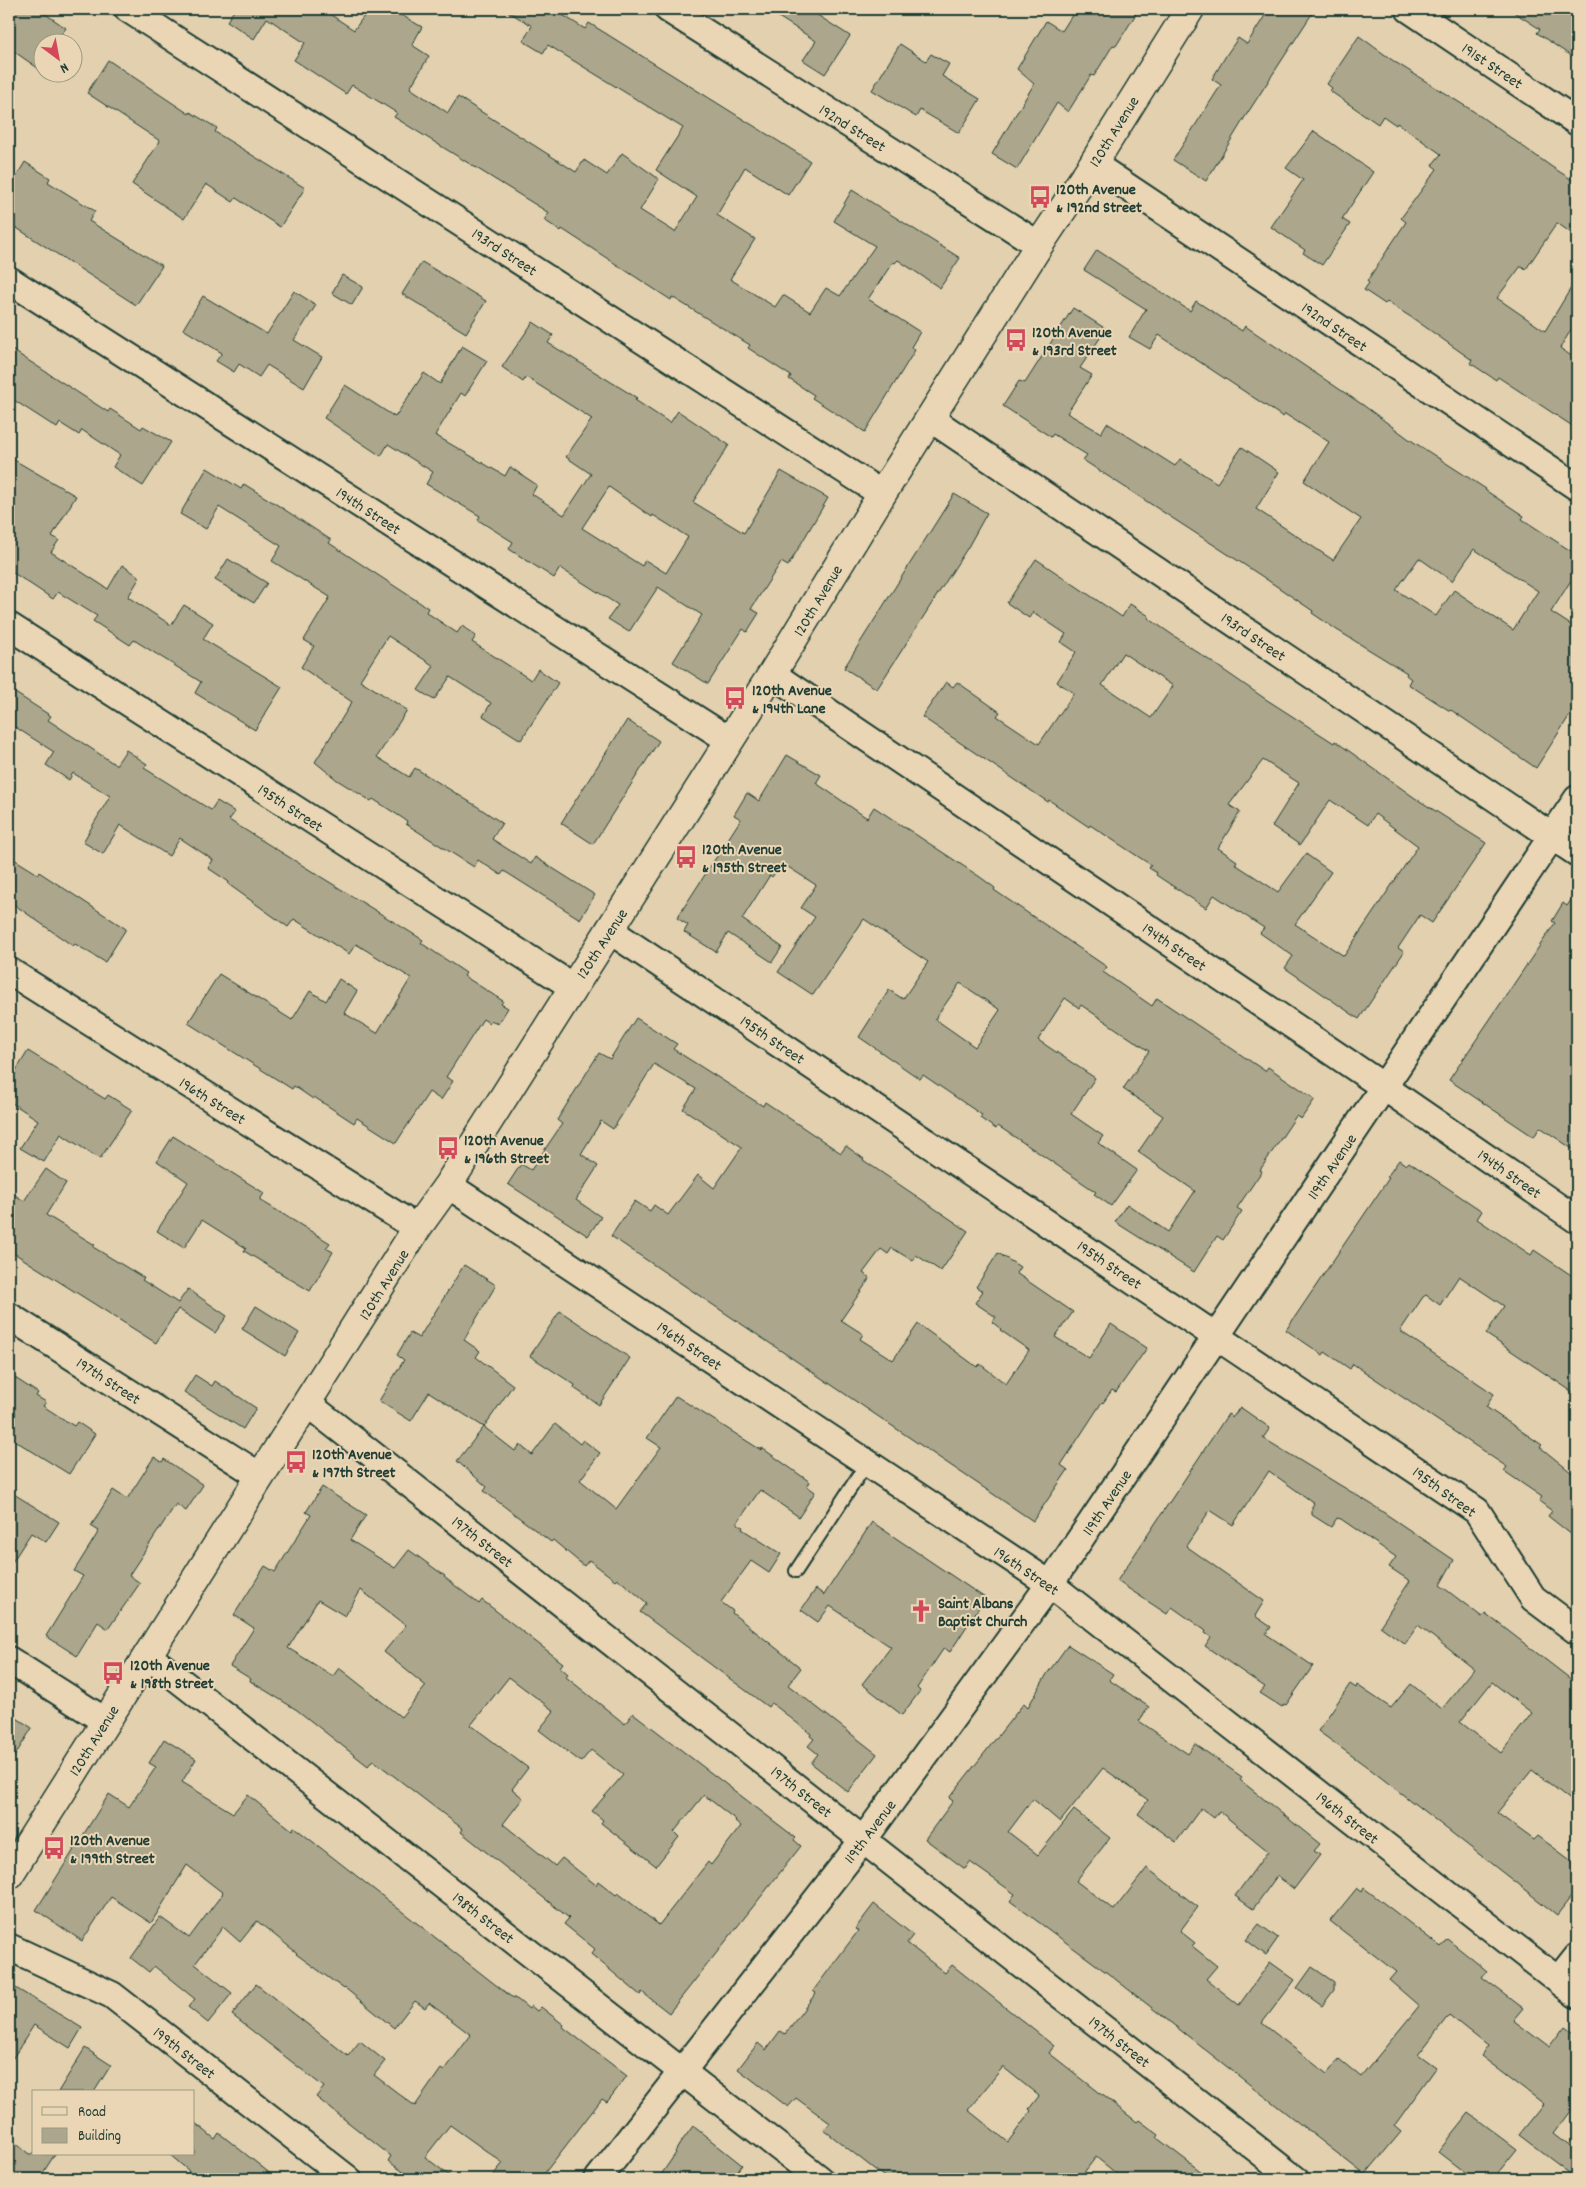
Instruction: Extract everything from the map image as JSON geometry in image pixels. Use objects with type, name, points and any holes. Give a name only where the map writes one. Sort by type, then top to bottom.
[{"type":"street","name":"193rd Street","points":[[128,9],[882,494]]},
{"type":"street","name":"192nd Street","points":[[668,9],[1039,245]]},
{"type":"street","name":"120th Avenue","points":[[9,1875],[260,1476],[308,1404],[417,1228],[448,1185],[772,674],[882,494],[1190,9]]},
{"type":"street","name":"191st Street","points":[[1409,9],[1577,122]]},
{"type":"street","name":"192nd Street","points":[[1093,164],[1577,487]]},
{"type":"street","name":"194th Street","points":[[9,280],[729,740]]},
{"type":"street","name":"193rd Street","points":[[931,419],[1577,853]]},
{"type":"street","name":"195th Street","points":[[9,626],[573,987]]},
{"type":"street","name":"194th Street","points":[[772,674],[1384,1086],[1577,1220]]},
{"type":"street","name":"119th Avenue","points":[[598,2179],[864,1839],[1050,1584],[1577,799]]},
{"type":"street","name":"195th Street","points":[[609,930],[1477,1511],[1533,1598],[1577,1631]]},
{"type":"street","name":"196th Street","points":[[9,971],[417,1228]]},
{"type":"street","name":"196th Street","points":[[448,1185],[1050,1584],[1568,1988]]},
{"type":"street","name":"197th Street","points":[[9,1316],[260,1476]]},
{"type":"street","name":"197th Street","points":[[308,1404],[1295,2179]]},
{"type":"street","name":"198th Street","points":[[147,1655],[820,2179]]},
{"type":"street","points":[[9,1660],[105,1721]]},
{"type":"street","name":"199th Street","points":[[9,1947],[112,1995],[348,2179]]},
{"type":"street","points":[[1568,1988],[1577,1956]]},
{"type":"lane","points":[[796,1571],[867,1463]]},
{"type":"building","points":[[9,9],[38,9],[66,28],[63,32],[32,32],[32,64],[9,48]]},
{"type":"building","points":[[235,9],[322,9],[354,30],[369,9],[391,9],[422,27],[412,45],[429,56],[410,88],[448,113],[458,97],[576,172],[584,160],[607,175],[622,153],[659,179],[640,210],[675,232],[697,197],[656,170],[683,128],[548,45],[543,53],[523,41],[532,26],[504,9],[553,9],[585,29],[589,23],[810,161],[788,195],[745,167],[717,215],[755,239],[730,279],[775,307],[783,295],[810,312],[826,288],[840,296],[875,246],[834,221],[852,190],[960,258],[940,288],[898,260],[895,263],[893,262],[868,299],[920,332],[911,347],[915,350],[865,432],[812,398],[814,395],[789,379],[791,376],[748,348],[750,345],[672,297],[671,300],[562,229],[561,231],[544,220],[549,213],[394,117],[397,113],[352,85],[346,94],[294,60],[305,43],[267,18],[254,39],[227,21]]},
{"type":"building","points":[[766,9],[808,9],[850,36],[825,74],[803,60],[816,41]]},
{"type":"building","points":[[1076,9],[1139,9],[1116,46],[1113,45],[1094,76],[1091,75],[1068,112],[1057,103],[1017,169],[992,154],[1034,84],[1017,69],[1046,21],[1062,31]]},
{"type":"building","points":[[1269,9],[1315,9],[1206,181],[1173,160],[1221,85],[1212,79],[1227,54],[1238,38],[1247,44]]},
{"type":"building","points":[[1509,9],[1577,9],[1577,60],[1537,33],[1540,29]]},
{"type":"building","points":[[1359,36],[1395,62],[1473,111],[1577,183],[1577,237],[1557,223],[1526,269],[1521,266],[1497,298],[1545,331],[1577,278],[1577,320],[1560,348],[1577,360],[1577,429],[1498,377],[1496,380],[1470,363],[1472,360],[1414,319],[1387,302],[1385,304],[1364,290],[1369,283],[1367,281],[1406,222],[1401,218],[1437,169],[1432,165],[1441,154],[1397,123],[1396,125],[1383,116],[1378,124],[1330,91],[1332,88],[1327,84]]},
{"type":"building","points":[[900,44],[926,61],[931,54],[949,64],[942,76],[980,99],[959,133],[920,110],[916,117],[872,90]]},
{"type":"building","points":[[108,60],[189,114],[190,112],[217,128],[215,132],[305,188],[280,227],[236,198],[233,202],[206,184],[184,219],[132,184],[160,141],[87,93]]},
{"type":"building","points":[[1314,131],[1373,172],[1342,219],[1350,224],[1322,265],[1303,253],[1305,250],[1271,227],[1303,180],[1286,168]]},
{"type":"building","points":[[25,162],[50,178],[48,182],[95,211],[89,221],[162,266],[136,305],[9,223],[9,189]]},
{"type":"building","points":[[1097,250],[1190,311],[1196,301],[1242,331],[1245,326],[1363,405],[1409,439],[1486,489],[1524,516],[1522,519],[1577,555],[1577,571],[1551,612],[1577,629],[1577,704],[1536,768],[1451,710],[1408,684],[1411,679],[1406,675],[1407,673],[1337,630],[1312,613],[1313,611],[1260,575],[1083,460],[1087,455],[1053,434],[1051,437],[1003,406],[1019,381],[1025,383],[1073,308],[1106,329],[1080,368],[1092,375],[1067,413],[1101,433],[1107,423],[1175,466],[1180,459],[1217,483],[1242,447],[1279,472],[1256,509],[1333,560],[1361,519],[1304,481],[1329,442],[1285,414],[1283,417],[1159,335],[1150,349],[1129,337],[1146,309],[1084,270]],"holes":[[[1474,549],[1538,591],[1513,630],[1454,590],[1436,616],[1396,590],[1419,558],[1452,581]]]},
{"type":"building","points":[[422,262],[486,301],[466,333],[402,294]]},
{"type":"building","points":[[342,275],[363,287],[352,305],[332,293]]},
{"type":"building","points":[[294,291],[316,305],[294,340],[322,357],[304,388],[267,365],[259,377],[239,364],[234,372],[216,361],[222,353],[183,329],[203,296],[267,334]]},
{"type":"building","points":[[533,322],[553,335],[548,343],[637,398],[635,400],[670,423],[678,411],[729,445],[693,502],[744,533],[781,471],[828,498],[788,566],[781,562],[751,609],[759,613],[747,632],[743,629],[708,684],[673,662],[702,615],[658,587],[629,632],[608,619],[618,605],[560,568],[554,578],[509,549],[513,542],[478,520],[480,516],[426,484],[433,472],[388,444],[381,456],[324,418],[345,385],[395,417],[424,373],[440,384],[462,346],[487,361],[465,396],[461,393],[435,435],[505,476],[510,467],[537,485],[532,494],[564,515],[591,474],[566,457],[592,419],[526,377],[523,382],[502,367]],"holes":[[[609,487],[652,517],[653,515],[688,537],[666,573],[645,560],[642,566],[582,528]]]},
{"type":"building","points":[[9,348],[108,412],[110,409],[141,429],[143,426],[171,442],[143,486],[113,467],[120,455],[82,430],[79,435],[60,423],[57,428],[9,397]]},
{"type":"building","points":[[9,457],[76,496],[52,536],[59,540],[51,552],[108,589],[122,565],[140,577],[128,597],[171,625],[184,605],[213,623],[203,639],[282,687],[255,730],[195,693],[201,682],[134,640],[130,645],[93,621],[97,616],[58,592],[53,599],[9,570]]},
{"type":"building","points":[[207,468],[241,489],[244,484],[331,540],[329,543],[428,608],[426,612],[457,633],[462,626],[476,636],[472,642],[531,680],[538,669],[558,683],[521,740],[483,716],[491,703],[450,677],[434,700],[418,690],[434,666],[388,636],[360,680],[407,710],[377,757],[409,777],[415,768],[478,807],[502,823],[492,839],[531,864],[535,857],[595,895],[580,919],[504,871],[501,875],[478,860],[474,867],[406,824],[407,821],[373,799],[371,801],[337,780],[315,762],[352,702],[301,667],[314,646],[304,640],[330,597],[272,561],[281,546],[219,507],[206,529],[180,514]]},
{"type":"building","points":[[954,494],[987,513],[968,547],[877,689],[844,668]]},
{"type":"building","points":[[228,559],[267,583],[254,603],[215,580]]},
{"type":"building","points":[[1036,559],[1122,617],[1130,604],[1264,698],[1334,743],[1335,741],[1415,798],[1486,843],[1432,923],[1420,915],[1398,948],[1404,952],[1359,1019],[1285,968],[1293,956],[1260,933],[1264,928],[1214,895],[1206,908],[1156,875],[1157,873],[1149,868],[1151,865],[1090,825],[1089,827],[1049,800],[1048,802],[922,717],[946,682],[953,687],[957,682],[1000,712],[997,716],[1039,744],[1074,693],[1057,682],[1076,652],[1061,642],[1066,634],[1033,612],[1029,618],[1007,603]],"holes":[[[1123,653],[1173,686],[1151,718],[1102,685]],[[1263,760],[1299,783],[1272,826],[1300,845],[1330,800],[1368,825],[1375,814],[1418,846],[1344,956],[1295,924],[1331,872],[1306,854],[1278,892],[1235,864],[1237,861],[1218,848],[1240,812],[1229,805]]]},
{"type":"building","points":[[9,689],[51,716],[48,720],[116,765],[126,750],[147,764],[144,768],[211,810],[217,801],[235,812],[229,820],[423,940],[421,943],[466,973],[464,976],[503,1001],[501,1004],[508,1008],[498,1024],[491,1020],[489,1023],[483,1019],[446,1077],[453,1081],[441,1100],[429,1092],[396,1143],[357,1118],[354,1123],[294,1086],[292,1089],[188,1023],[219,974],[292,1020],[310,991],[326,1001],[339,979],[357,991],[344,1013],[377,1033],[411,978],[356,944],[349,954],[294,919],[288,927],[208,868],[213,860],[180,838],[169,856],[120,825],[103,854],[83,842],[110,796],[73,773],[69,780],[46,765],[54,752],[9,723]]},
{"type":"building","points":[[627,720],[659,741],[593,844],[561,823]]},
{"type":"building","points":[[787,755],[821,775],[816,783],[867,818],[874,807],[980,877],[995,888],[994,890],[1107,967],[1103,972],[1152,1006],[1157,998],[1265,1071],[1268,1067],[1315,1099],[1301,1119],[1296,1116],[1237,1208],[1242,1211],[1223,1240],[1217,1236],[1194,1272],[1115,1222],[1127,1204],[1168,1232],[1195,1191],[1138,1152],[1163,1116],[1123,1089],[1149,1051],[1081,1005],[1079,1008],[1065,998],[1038,1040],[1095,1078],[1071,1114],[1103,1136],[1098,1143],[1137,1170],[1111,1206],[1094,1194],[1096,1192],[998,1126],[996,1129],[980,1118],[982,1115],[923,1075],[920,1079],[859,1037],[889,990],[903,999],[928,962],[864,919],[813,995],[778,972],[815,917],[801,908],[816,885],[782,863],[772,877],[770,875],[742,919],[782,947],[772,962],[728,933],[716,952],[684,932],[688,925],[677,918],[741,819],[734,815],[747,793],[759,801]],"holes":[[[960,983],[1000,1010],[975,1047],[935,1019]]]},
{"type":"building","points":[[9,856],[38,874],[39,872],[126,929],[105,962],[75,944],[73,946],[9,901]]},
{"type":"building","points":[[1577,891],[1577,1152],[1540,1127],[1534,1137],[1449,1080],[1555,923],[1552,921],[1563,903],[1567,906]]},
{"type":"building","points":[[636,1018],[677,1044],[673,1049],[763,1106],[765,1102],[841,1153],[846,1146],[863,1160],[968,1231],[941,1271],[916,1255],[913,1261],[892,1248],[888,1254],[881,1249],[863,1273],[870,1278],[841,1320],[863,1334],[860,1339],[893,1360],[918,1324],[977,1367],[980,1364],[1006,1384],[1029,1350],[1000,1330],[992,1322],[996,1317],[975,1303],[983,1291],[976,1287],[998,1253],[1020,1267],[1016,1273],[1073,1312],[1055,1337],[1089,1358],[1111,1324],[1147,1348],[1116,1392],[1112,1390],[1102,1402],[1061,1465],[1068,1470],[1033,1521],[611,1236],[635,1201],[650,1211],[654,1205],[668,1215],[698,1175],[714,1188],[742,1147],[683,1109],[696,1089],[654,1064],[613,1129],[601,1121],[581,1154],[598,1166],[576,1200],[601,1217],[588,1236],[508,1184],[521,1164],[531,1170],[562,1124],[557,1120],[599,1053],[610,1059]]},
{"type":"building","points":[[28,1051],[105,1099],[108,1095],[132,1110],[100,1159],[61,1134],[44,1162],[20,1148],[38,1120],[9,1101],[9,1082]]},
{"type":"building","points":[[173,1136],[264,1193],[260,1200],[330,1243],[326,1248],[333,1252],[310,1291],[244,1251],[246,1248],[202,1220],[184,1248],[157,1231],[188,1182],[157,1161]]},
{"type":"building","points":[[1399,1160],[1406,1165],[1409,1162],[1482,1211],[1477,1219],[1531,1255],[1534,1250],[1577,1279],[1577,1395],[1486,1334],[1504,1306],[1459,1276],[1440,1305],[1426,1295],[1423,1297],[1400,1331],[1494,1394],[1486,1407],[1542,1445],[1540,1447],[1577,1477],[1577,1539],[1548,1516],[1552,1511],[1539,1501],[1542,1497],[1504,1471],[1507,1467],[1353,1364],[1350,1369],[1325,1352],[1323,1355],[1286,1330],[1389,1178],[1387,1177]]},
{"type":"building","points":[[46,1169],[66,1183],[46,1215],[95,1245],[93,1247],[144,1278],[142,1280],[178,1303],[188,1289],[227,1316],[215,1333],[178,1309],[156,1343],[9,1250],[9,1191],[24,1201]]},
{"type":"building","points":[[464,1265],[496,1285],[464,1340],[480,1351],[476,1357],[513,1385],[484,1427],[429,1392],[411,1421],[379,1401],[404,1360],[397,1355],[410,1333],[419,1338]]},
{"type":"building","points":[[256,1306],[299,1333],[285,1356],[242,1329]]},
{"type":"building","points":[[560,1311],[630,1358],[599,1405],[574,1388],[575,1385],[530,1356]]},
{"type":"building","points":[[9,1374],[38,1393],[36,1396],[46,1402],[43,1406],[74,1426],[77,1422],[95,1434],[69,1474],[9,1437]]},
{"type":"building","points":[[195,1375],[212,1386],[215,1381],[256,1408],[243,1429],[184,1392]]},
{"type":"building","points":[[676,1396],[761,1450],[762,1448],[810,1482],[807,1486],[815,1492],[799,1517],[760,1490],[737,1523],[743,1527],[742,1529],[781,1554],[769,1573],[751,1561],[721,1602],[801,1668],[788,1685],[877,1754],[848,1792],[811,1763],[818,1754],[808,1746],[814,1739],[810,1736],[811,1734],[773,1704],[771,1703],[768,1707],[640,1612],[647,1603],[617,1578],[615,1580],[589,1560],[584,1566],[553,1540],[551,1542],[484,1491],[487,1487],[457,1461],[484,1427],[515,1451],[520,1445],[532,1455],[555,1424],[580,1444],[583,1440],[600,1453],[580,1480],[616,1509],[661,1447],[647,1438]]},
{"type":"building","points":[[1240,1407],[1270,1428],[1263,1438],[1371,1504],[1454,1560],[1440,1585],[1482,1617],[1485,1613],[1577,1684],[1577,1805],[1532,1770],[1497,1813],[1534,1840],[1538,1836],[1577,1865],[1577,1889],[1557,1915],[1370,1769],[1318,1731],[1350,1684],[1356,1688],[1357,1685],[1391,1708],[1411,1684],[1442,1709],[1474,1669],[1418,1625],[1405,1644],[1380,1626],[1410,1581],[1389,1567],[1396,1557],[1341,1519],[1337,1518],[1331,1527],[1312,1515],[1314,1503],[1269,1471],[1233,1525],[1210,1510],[1186,1546],[1264,1601],[1255,1616],[1271,1627],[1266,1634],[1313,1666],[1286,1705],[1284,1704],[1282,1707],[1260,1693],[1265,1687],[1205,1646],[1211,1637],[1205,1633],[1206,1631],[1172,1607],[1167,1614],[1117,1581],[1228,1414],[1233,1417]],"holes":[[[1492,1682],[1532,1713],[1501,1753],[1460,1722]]]},
{"type":"building","points":[[154,1457],[162,1462],[164,1459],[203,1485],[186,1511],[176,1504],[129,1575],[140,1583],[108,1629],[98,1622],[77,1656],[46,1636],[83,1576],[74,1571],[99,1531],[91,1526],[113,1490],[127,1499]]},
{"type":"building","points":[[322,1487],[366,1515],[350,1540],[395,1568],[409,1550],[479,1604],[482,1600],[563,1663],[560,1667],[568,1674],[566,1677],[625,1724],[633,1713],[796,1838],[794,1840],[801,1846],[669,2013],[642,1992],[640,1995],[591,1954],[595,1949],[564,1924],[569,1918],[461,1832],[463,1829],[373,1760],[368,1766],[297,1710],[250,1681],[251,1679],[230,1666],[254,1628],[234,1615],[265,1566],[275,1572],[311,1515],[306,1512]],"holes":[[[361,1590],[406,1625],[384,1652],[426,1686],[401,1717],[339,1668],[333,1676],[288,1648],[318,1600],[345,1616]],[[509,1677],[554,1711],[539,1730],[581,1762],[591,1750],[623,1775],[592,1811],[603,1820],[601,1823],[656,1866],[679,1837],[674,1832],[704,1795],[741,1826],[711,1865],[708,1862],[659,1925],[618,1893],[616,1895],[598,1881],[596,1885],[562,1858],[555,1866],[503,1824],[523,1798],[512,1789],[528,1768],[471,1725]]]},
{"type":"building","points":[[9,1491],[59,1522],[46,1542],[31,1533],[9,1567]]},
{"type":"building","points":[[872,1522],[985,1598],[950,1652],[944,1648],[917,1688],[920,1691],[902,1715],[862,1684],[891,1647],[830,1606],[818,1622],[801,1610],[816,1589],[824,1595]]},
{"type":"building","points":[[1068,1645],[1113,1674],[1109,1680],[1149,1707],[1139,1721],[1188,1754],[1195,1744],[1242,1777],[1240,1780],[1320,1844],[1314,1851],[1320,1855],[1294,1889],[1277,1876],[1253,1909],[1235,1896],[1268,1851],[1219,1811],[1214,1818],[1201,1808],[1176,1842],[1138,1814],[1148,1800],[1103,1768],[1060,1822],[1033,1799],[1008,1832],[1038,1855],[1074,1810],[1110,1838],[1076,1881],[1114,1910],[1147,1868],[1198,1907],[1180,1931],[1195,1943],[1192,1946],[1217,1966],[1206,1979],[1239,2005],[1270,1962],[1295,1980],[1262,2023],[1327,2074],[1339,2059],[1361,2077],[1419,2006],[1389,1980],[1396,1972],[1330,1921],[1357,1888],[1362,1892],[1364,1888],[1441,1947],[1447,1939],[1487,1971],[1482,1977],[1523,2008],[1513,2020],[1547,2046],[1549,2047],[1565,2026],[1577,2035],[1577,2103],[1554,2134],[1577,2152],[1577,2179],[1519,2135],[1544,2104],[1481,2056],[1488,2046],[1449,2015],[1418,2055],[1436,2068],[1394,2126],[1401,2132],[1365,2175],[1110,1975],[1010,1901],[1015,1894],[970,1862],[965,1869],[925,1839],[953,1801],[949,1798],[1024,1703],[1028,1707],[1047,1674]]},
{"type":"building","points":[[9,1713],[32,1728],[9,1765]]},
{"type":"building","points":[[164,1739],[196,1759],[182,1782],[233,1813],[248,1795],[292,1830],[294,1827],[510,1996],[529,2009],[531,2006],[537,2011],[541,2007],[564,2025],[563,2027],[627,2076],[607,2102],[602,2099],[540,2179],[490,2179],[503,2163],[450,2125],[425,2157],[454,2179],[413,2179],[388,2161],[391,2156],[316,2097],[324,2087],[232,2015],[256,1984],[348,2056],[360,2041],[385,2061],[374,2075],[415,2106],[441,2069],[444,2071],[471,2035],[429,2003],[425,2008],[415,2001],[394,2028],[345,1988],[296,1954],[257,1921],[240,1942],[223,1927],[195,1964],[232,1993],[208,2023],[188,2007],[195,1999],[154,1966],[149,1972],[131,1958],[160,1917],[189,1938],[223,1893],[187,1865],[151,1923],[111,1897],[82,1941],[36,1910],[109,1794],[129,1807],[156,1767],[149,1763]]},
{"type":"building","points":[[874,1904],[913,1935],[907,1943],[945,1973],[952,1965],[1054,2046],[1049,2053],[1137,2122],[1139,2120],[1159,2135],[1157,2138],[1211,2179],[1123,2179],[1096,2157],[1079,2179],[887,2179],[824,2130],[830,2123],[796,2098],[788,2107],[738,2069],[758,2043],[766,2050],[780,2031],[785,2034],[816,1993],[813,1991],[858,1931],[855,1929]],"holes":[[[1003,2067],[1039,2096],[1029,2109],[1031,2111],[1008,2142],[968,2110]]]},
{"type":"building","points":[[1259,1924],[1278,1938],[1266,1955],[1246,1940]]},
{"type":"building","points":[[1312,1967],[1334,1982],[1334,1990],[1322,2006],[1297,1988]]},
{"type":"building","points":[[9,1984],[82,2028],[70,2048],[34,2025],[9,2064]]},
{"type":"building","points":[[85,2048],[111,2065],[95,2090],[59,2090]]},
{"type":"building","points":[[1469,2113],[1517,2149],[1493,2179],[1473,2179],[1438,2152]]},
{"type":"building","points":[[195,2123],[215,2139],[219,2133],[277,2179],[182,2179],[189,2171],[171,2156],[195,2156]]},
{"type":"building","points":[[693,2126],[742,2165],[731,2179],[658,2179]]},
{"type":"building","points":[[9,2138],[29,2154],[32,2154],[32,2156],[54,2156],[39,2179],[9,2179]]},
{"type":"place","name":"120th Avenue & 192nd Street","points":[[1040,197]]},
{"type":"place","name":"120th Avenue & 193rd Street","points":[[1016,340]]},
{"type":"place","name":"120th Avenue & 194th Lane","points":[[735,698]]},
{"type":"place","name":"120th Avenue & 195th Street","points":[[686,857]]},
{"type":"place","name":"120th Avenue & 196th Street","points":[[448,1148]]},
{"type":"place","name":"120th Avenue & 197th Street","points":[[296,1462]]},
{"type":"place","name":"Saint Albans Baptist Church","points":[[921,1611]]},
{"type":"place","name":"120th Avenue & 198th Street","points":[[113,1673]]},
{"type":"place","name":"120th Avenue & 199th Street","points":[[54,1848]]}]
